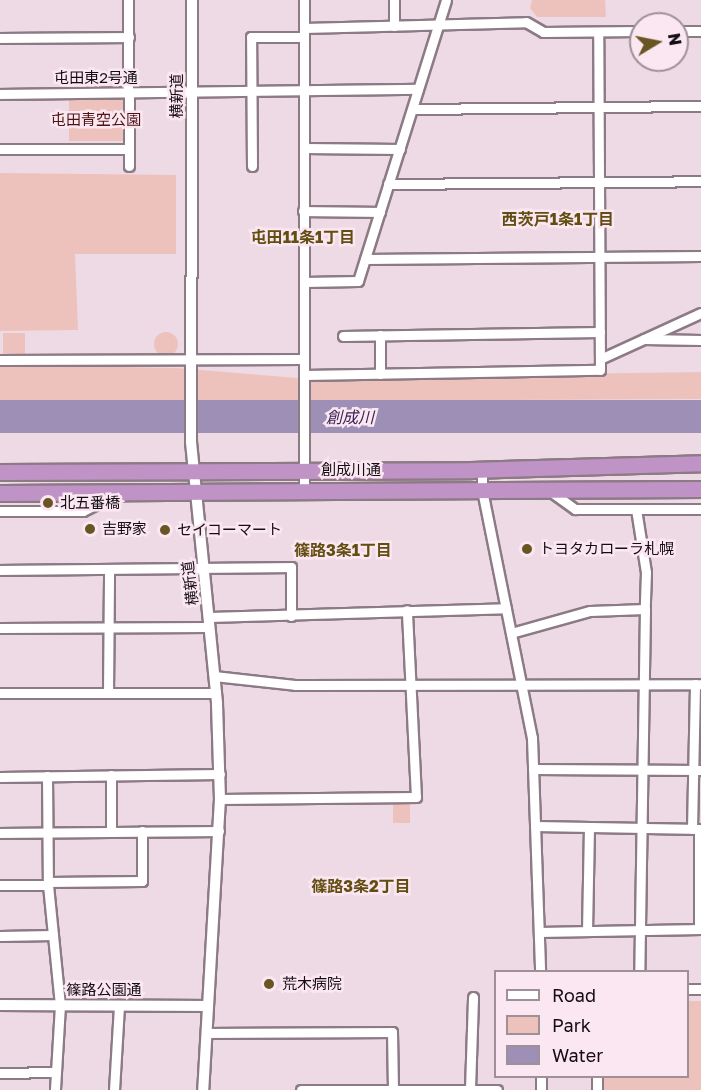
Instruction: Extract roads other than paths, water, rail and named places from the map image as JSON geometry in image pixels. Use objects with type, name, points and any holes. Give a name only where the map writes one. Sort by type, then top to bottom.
[{"type":"highway","points":[[658,463],[658,490]]},
{"type":"highway","name":"創成川通","points":[[0,472],[482,470],[701,463]]},
{"type":"highway","name":"創成川通","points":[[0,493],[701,489]]},
{"type":"street","points":[[128,0],[129,166]]},
{"type":"street","name":"横新道","points":[[192,0],[191,442],[194,492],[216,693],[220,774],[219,831],[203,1090]]},
{"type":"street","points":[[304,0],[304,491]]},
{"type":"street","points":[[394,0],[394,26]]},
{"type":"street","points":[[304,282],[358,281],[446,0]]},
{"type":"street","points":[[252,166],[251,37],[394,26],[526,22],[543,32],[629,32]]},
{"type":"street","points":[[304,375],[600,370],[598,32]]},
{"type":"street","points":[[0,38],[129,37]]},
{"type":"street","name":"屯田東2号通","points":[[0,94],[418,89]]},
{"type":"street","points":[[413,109],[701,106]]},
{"type":"street","points":[[304,148],[400,149]]},
{"type":"street","points":[[0,149],[129,149]]},
{"type":"street","points":[[388,184],[701,181]]},
{"type":"street","points":[[303,211],[380,212]]},
{"type":"street","points":[[365,260],[701,256]]},
{"type":"street","points":[[600,359],[701,313]]},
{"type":"street","points":[[343,336],[600,332]]},
{"type":"street","points":[[380,335],[380,374]]},
{"type":"street","points":[[641,339],[701,340]]},
{"type":"street","points":[[0,360],[304,359]]},
{"type":"street","points":[[482,470],[482,490],[532,738],[540,970]]},
{"type":"street","points":[[549,490],[575,509],[701,509]]},
{"type":"street","points":[[0,512],[83,511],[121,492]]},
{"type":"street","points":[[636,509],[646,572],[639,970]]},
{"type":"street","points":[[0,570],[291,567],[291,616]]},
{"type":"street","points":[[108,693],[109,570]]},
{"type":"street","points":[[0,628],[108,627],[407,610],[506,608]]},
{"type":"street","points":[[510,633],[590,611],[645,609]]},
{"type":"street","points":[[220,799],[416,797],[407,610]]},
{"type":"street","points":[[214,676],[295,685],[698,684],[697,829],[700,929],[539,932]]},
{"type":"street","points":[[0,693],[216,693]]},
{"type":"street","points":[[534,769],[697,770]]},
{"type":"street","points":[[0,777],[220,774]]},
{"type":"street","points":[[111,775],[111,832]]},
{"type":"street","points":[[47,776],[48,883],[60,1005],[55,1090]]},
{"type":"street","points":[[536,826],[697,829]]},
{"type":"street","points":[[587,931],[589,828]]},
{"type":"street","points":[[0,885],[142,881],[142,831]]},
{"type":"street","points":[[0,833],[219,831]]},
{"type":"street","points":[[0,936],[53,936]]},
{"type":"street","points":[[470,1089],[473,997]]},
{"type":"street","name":"篠路公園通","points":[[0,1005],[208,1006]]},
{"type":"street","points":[[114,1090],[119,1005]]},
{"type":"street","points":[[206,1033],[392,1032],[393,1090]]},
{"type":"street","points":[[0,1072],[56,1072]]},
{"type":"street","points":[[301,1090],[497,1090]]},
{"type":"water","name":"創成川","points":[[0,400],[701,400],[701,433],[0,433]]},
{"type":"place","name":"北五番橋","points":[[48,503]]},
{"type":"place","name":"吉野家","points":[[90,529]]},
{"type":"place","name":"セイコーマート","points":[[165,530]]},
{"type":"place","name":"トヨタカローラ札幌","points":[[527,549]]},
{"type":"place","name":"荒木病院","points":[[269,984]]},
{"type":"district","name":"西茨戸1条1丁目","points":[[558,219]]},
{"type":"district","name":"屯田11条1丁目","points":[[303,237]]},
{"type":"district","name":"篠路3条1丁目","points":[[343,550]]},
{"type":"district","name":"篠路3条2丁目","points":[[361,886]]},
{"type":"park label","name":"屯田青空公園","points":[[96,120]]}]
